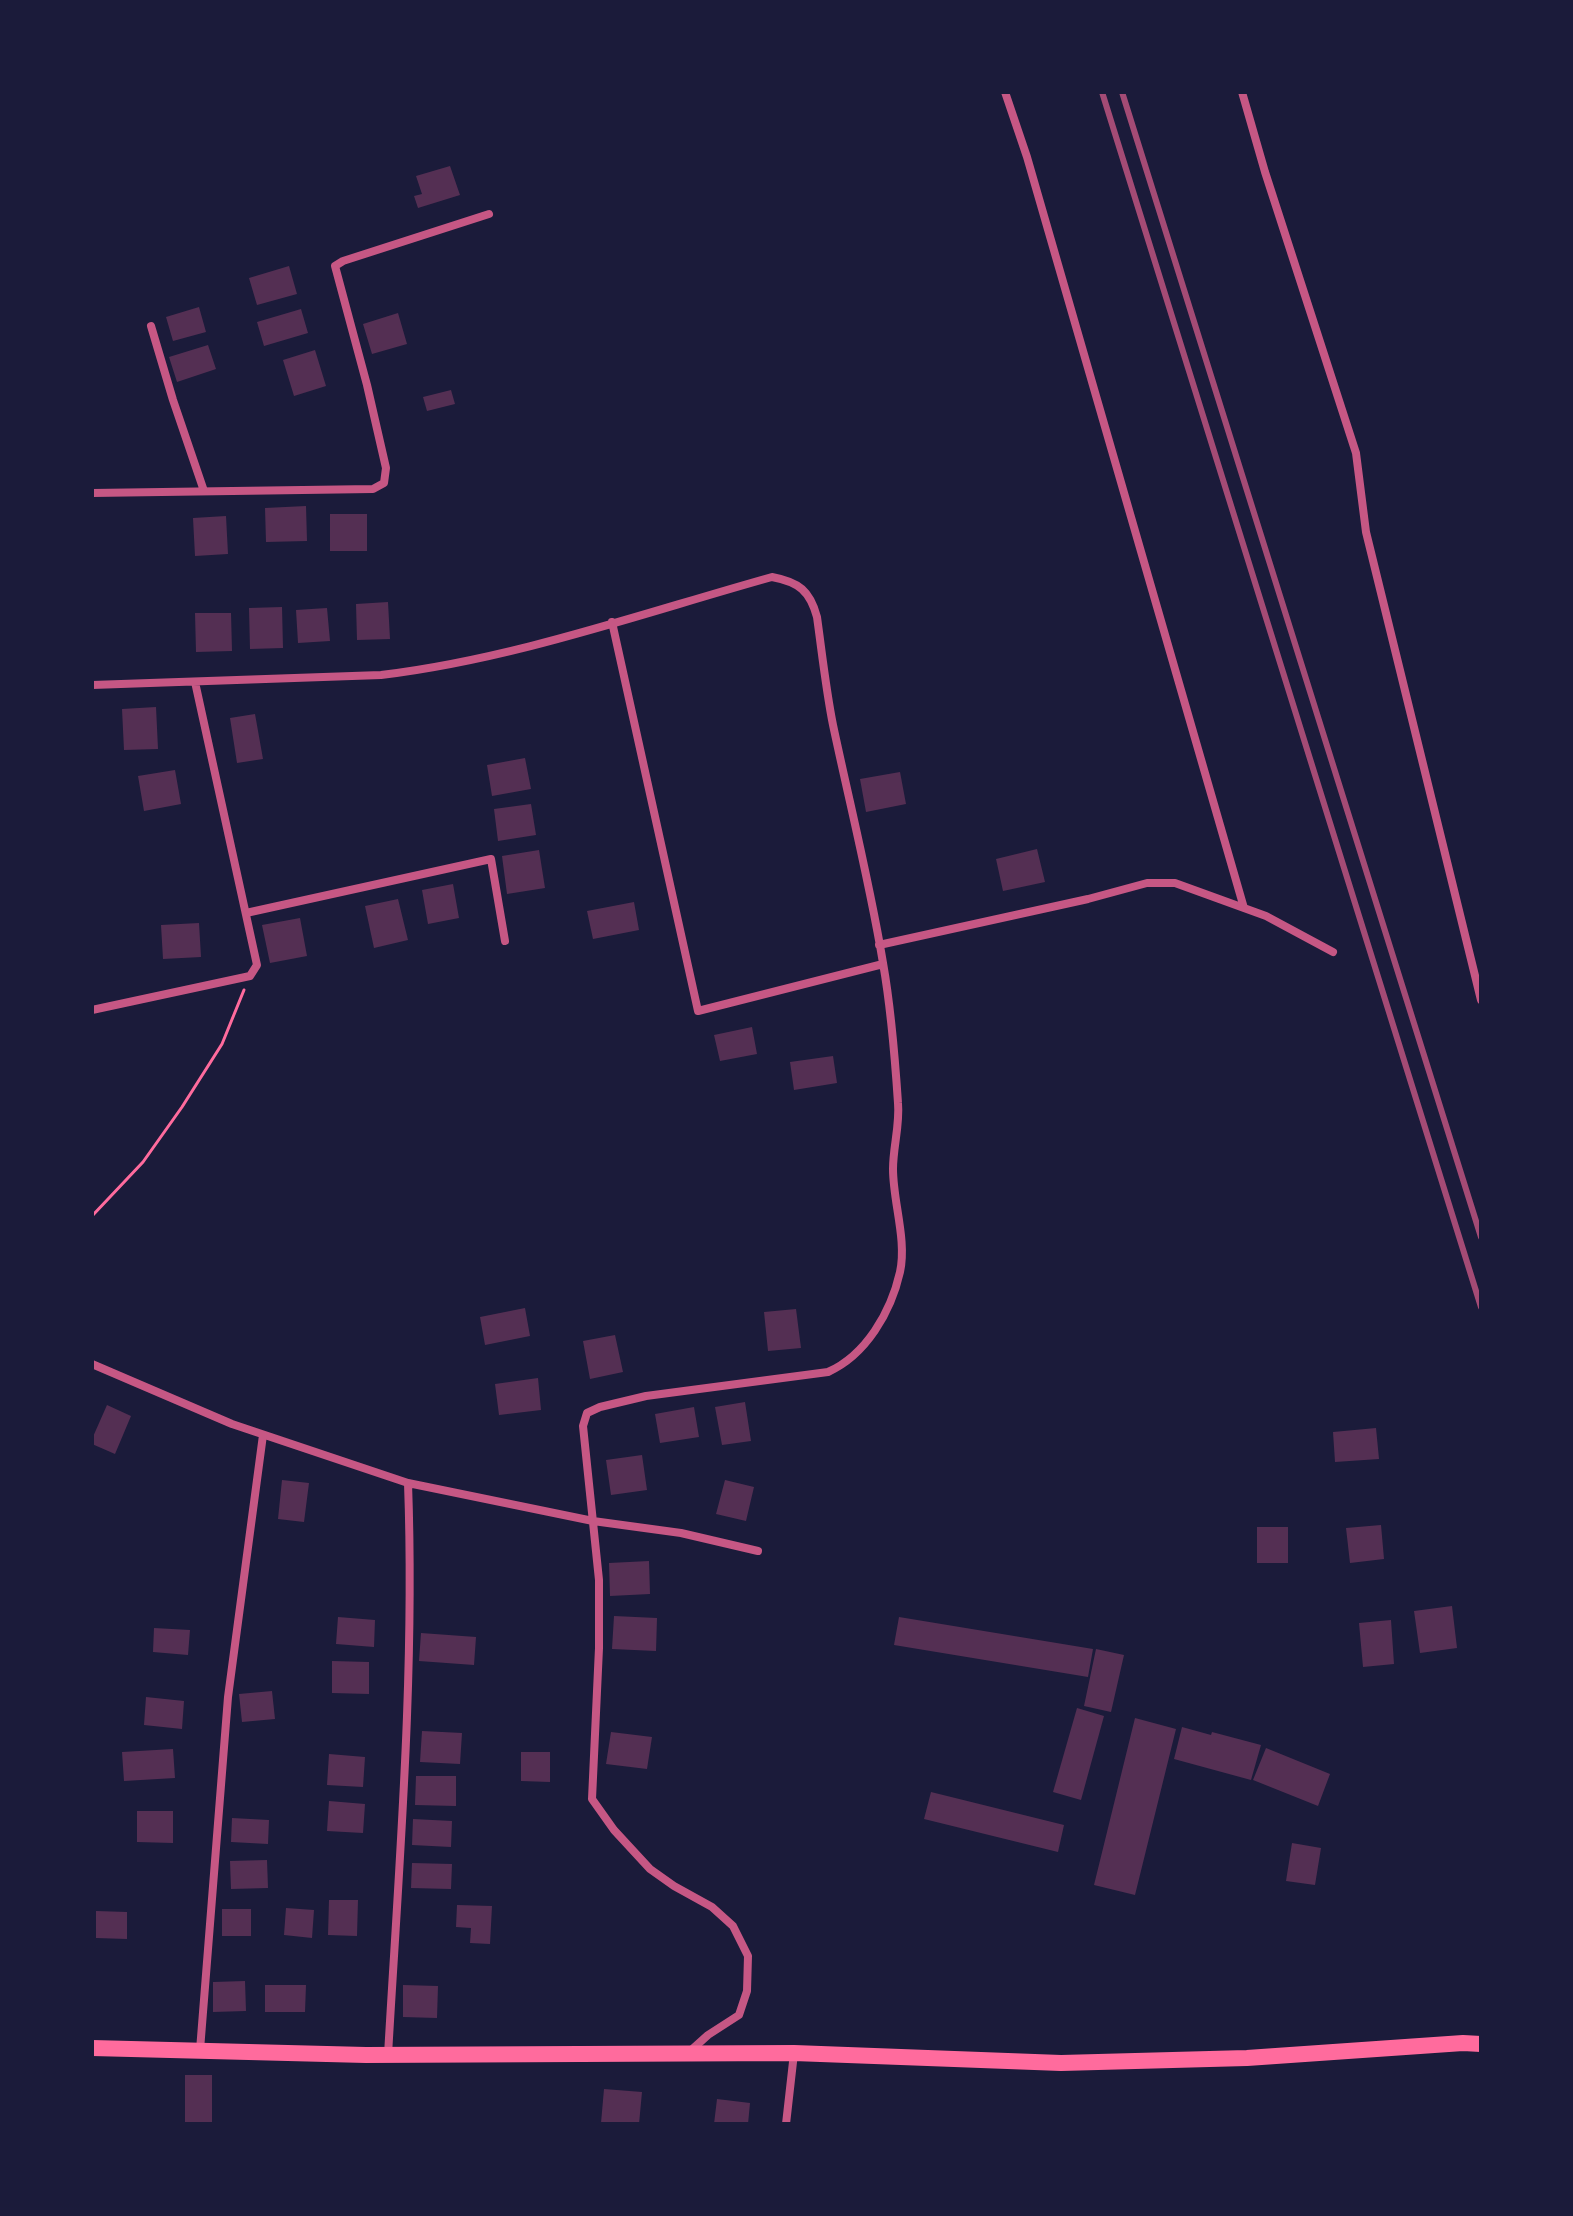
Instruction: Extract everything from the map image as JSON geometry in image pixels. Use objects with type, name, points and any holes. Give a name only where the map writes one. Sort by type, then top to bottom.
[{"type":"main road","points":[[1463,2043],[1481,2037]]},
{"type":"main road","points":[[92,2048],[388,2055],[794,2053],[1061,2063],[1247,2058],[1481,2044]]},
{"type":"street","points":[[1005,92],[1027,157],[1244,908]]},
{"type":"street","points":[[1242,92],[1356,453],[1366,532],[1481,1000]]},
{"type":"street","points":[[92,493],[373,489],[384,483],[386,468],[383,454],[335,266],[489,214]]},
{"type":"street","points":[[151,326],[204,491]]},
{"type":"street","points":[[92,685],[419,671],[474,660],[772,577],[801,588],[812,601],[833,722],[883,964],[898,1106],[893,1168],[902,1245],[892,1300],[856,1355],[828,1372],[646,1396],[587,1413],[583,1426],[599,1580],[592,1799],[614,1830],[650,1869],[712,1907],[733,1926],[748,1956],[747,1991],[739,2015],[685,2055]]},
{"type":"street","points":[[612,622],[698,1011],[883,964]]},
{"type":"street","points":[[92,1010],[250,976],[257,965],[195,682]]},
{"type":"street","points":[[246,913],[491,859],[505,941]]},
{"type":"street","points":[[879,945],[1147,883],[1175,883],[1266,916],[1333,952]]},
{"type":"street","points":[[92,1364],[232,1424],[408,1483],[593,1521],[681,1533],[758,1551]]},
{"type":"street","points":[[200,2050],[228,1697],[263,1435]]},
{"type":"street","points":[[388,2055],[408,1711],[411,1569],[408,1483]]},
{"type":"street","points":[[786,2124],[794,2053]]},
{"type":"path","points":[[92,1216],[143,1162],[182,1107],[222,1044],[250,976]]},
{"type":"building","points":[[450,166],[460,195],[418,208],[414,196],[422,194],[416,176]]},
{"type":"building","points":[[289,266],[297,294],[257,305],[249,278]]},
{"type":"building","points":[[199,307],[206,332],[173,341],[166,317]]},
{"type":"building","points":[[301,309],[308,333],[264,346],[257,322]]},
{"type":"building","points":[[398,313],[407,344],[372,354],[363,324]]},
{"type":"building","points":[[208,345],[216,369],[177,382],[169,357]]},
{"type":"building","points":[[315,350],[326,386],[294,396],[283,360]]},
{"type":"building","points":[[451,390],[455,404],[427,411],[423,397]]},
{"type":"building","points":[[306,506],[307,541],[266,542],[265,508]]},
{"type":"building","points":[[330,514],[367,514],[367,551],[330,551]]},
{"type":"building","points":[[226,516],[228,554],[195,556],[193,518]]},
{"type":"building","points":[[388,602],[390,639],[357,640],[356,604]]},
{"type":"building","points":[[282,607],[283,648],[250,649],[249,608]]},
{"type":"building","points":[[327,608],[330,641],[298,643],[296,610]]},
{"type":"building","points":[[195,613],[231,613],[232,651],[196,652]]},
{"type":"building","points":[[156,707],[158,749],[124,750],[122,709]]},
{"type":"building","points":[[255,714],[263,759],[237,763],[230,718]]},
{"type":"building","points":[[525,758],[531,789],[492,796],[487,765]]},
{"type":"building","points":[[175,770],[181,804],[144,811],[138,776]]},
{"type":"building","points":[[900,772],[906,804],[866,812],[860,779]]},
{"type":"building","points":[[531,804],[536,835],[498,841],[494,809]]},
{"type":"building","points":[[1037,849],[1045,882],[1003,891],[996,859]]},
{"type":"building","points":[[539,850],[545,888],[507,894],[502,856]]},
{"type":"building","points":[[453,884],[459,918],[428,924],[422,890]]},
{"type":"building","points":[[398,899],[408,940],[374,948],[365,906]]},
{"type":"building","points":[[634,902],[639,930],[593,939],[587,911]]},
{"type":"building","points":[[300,918],[307,956],[270,963],[262,925]]},
{"type":"building","points":[[199,923],[201,957],[163,959],[161,925]]},
{"type":"building","points":[[752,1027],[757,1054],[720,1061],[714,1035]]},
{"type":"building","points":[[833,1056],[837,1083],[794,1090],[790,1062]]},
{"type":"building","points":[[525,1308],[530,1336],[485,1345],[480,1317]]},
{"type":"building","points":[[796,1309],[801,1348],[768,1351],[764,1312]]},
{"type":"building","points":[[615,1335],[623,1372],[590,1379],[583,1341]]},
{"type":"building","points":[[538,1378],[541,1410],[499,1415],[495,1384]]},
{"type":"building","points":[[745,1402],[751,1441],[722,1445],[715,1407]]},
{"type":"building","points":[[107,1405],[131,1416],[115,1454],[92,1444]]},
{"type":"building","points":[[694,1407],[699,1437],[660,1443],[655,1414]]},
{"type":"building","points":[[1376,1428],[1379,1459],[1335,1462],[1333,1432]]},
{"type":"building","points":[[642,1455],[647,1490],[611,1495],[606,1460]]},
{"type":"building","points":[[282,1480],[309,1483],[304,1522],[278,1519]]},
{"type":"building","points":[[725,1480],[754,1487],[746,1521],[716,1514]]},
{"type":"building","points":[[1381,1525],[1384,1559],[1350,1563],[1346,1528]]},
{"type":"building","points":[[1257,1527],[1288,1527],[1288,1563],[1257,1563]]},
{"type":"building","points":[[649,1561],[650,1594],[610,1596],[609,1563]]},
{"type":"building","points":[[1452,1606],[1457,1648],[1420,1653],[1414,1611]]},
{"type":"building","points":[[614,1616],[657,1618],[656,1651],[612,1649]]},
{"type":"building","points":[[338,1617],[375,1620],[374,1647],[336,1644]]},
{"type":"building","points":[[899,1617],[1093,1649],[1088,1677],[894,1645]]},
{"type":"building","points":[[1391,1620],[1394,1664],[1363,1667],[1359,1623]]},
{"type":"building","points":[[154,1628],[190,1630],[188,1655],[153,1652]]},
{"type":"building","points":[[421,1633],[476,1637],[474,1665],[419,1661]]},
{"type":"building","points":[[1096,1649],[1124,1655],[1111,1712],[1084,1706]]},
{"type":"building","points":[[332,1661],[369,1662],[369,1694],[332,1693]]},
{"type":"building","points":[[272,1691],[275,1719],[242,1722],[239,1694]]},
{"type":"building","points":[[146,1697],[184,1701],[182,1729],[144,1725]]},
{"type":"building","points":[[1077,1708],[1104,1716],[1081,1800],[1053,1792]]},
{"type":"building","points":[[1135,1718],[1176,1729],[1135,1895],[1094,1885]]},
{"type":"building","points":[[1182,1727],[1261,1745],[1251,1780],[1174,1759]]},
{"type":"building","points":[[422,1731],[462,1733],[460,1764],[420,1762]]},
{"type":"building","points":[[611,1732],[652,1737],[647,1769],[606,1764]]},
{"type":"building","points":[[1266,1748],[1330,1774],[1318,1806],[1253,1780]]},
{"type":"building","points":[[173,1749],[175,1778],[124,1781],[122,1752]]},
{"type":"building","points":[[521,1752],[550,1752],[550,1782],[521,1781]]},
{"type":"building","points":[[329,1754],[365,1757],[363,1787],[327,1785]]},
{"type":"building","points":[[416,1776],[456,1776],[456,1806],[415,1805]]},
{"type":"building","points":[[931,1792],[1064,1825],[1058,1852],[924,1819]]},
{"type":"building","points":[[329,1801],[365,1804],[363,1833],[327,1831]]},
{"type":"building","points":[[137,1811],[173,1811],[173,1843],[137,1842]]},
{"type":"building","points":[[232,1818],[269,1820],[268,1844],[231,1842]]},
{"type":"building","points":[[413,1819],[452,1821],[451,1847],[412,1845]]},
{"type":"building","points":[[1292,1843],[1321,1848],[1315,1885],[1286,1881]]},
{"type":"building","points":[[267,1860],[268,1888],[231,1889],[230,1861]]},
{"type":"building","points":[[412,1863],[452,1864],[451,1889],[411,1888]]},
{"type":"building","points":[[329,1900],[358,1900],[357,1936],[328,1935]]},
{"type":"building","points":[[457,1905],[492,1906],[490,1944],[470,1943],[471,1928],[456,1927]]},
{"type":"building","points":[[286,1908],[314,1910],[312,1938],[284,1935]]},
{"type":"building","points":[[222,1909],[251,1909],[251,1936],[222,1936]]},
{"type":"building","points":[[96,1911],[127,1912],[127,1939],[96,1938]]},
{"type":"building","points":[[245,1981],[246,2011],[213,2012],[213,1982]]},
{"type":"building","points":[[265,1985],[306,1985],[305,2012],[265,2012]]},
{"type":"building","points":[[403,1985],[438,1986],[437,2018],[403,2017]]},
{"type":"building","points":[[185,2075],[212,2075],[212,2124],[185,2124]]},
{"type":"building","points":[[604,2089],[642,2092],[639,2124],[601,2123]]},
{"type":"building","points":[[717,2099],[750,2103],[748,2124],[714,2124]]},
{"type":"railway","points":[[1102,92],[1481,1307]]},
{"type":"railway","points":[[1122,92],[1481,1237]]}]
